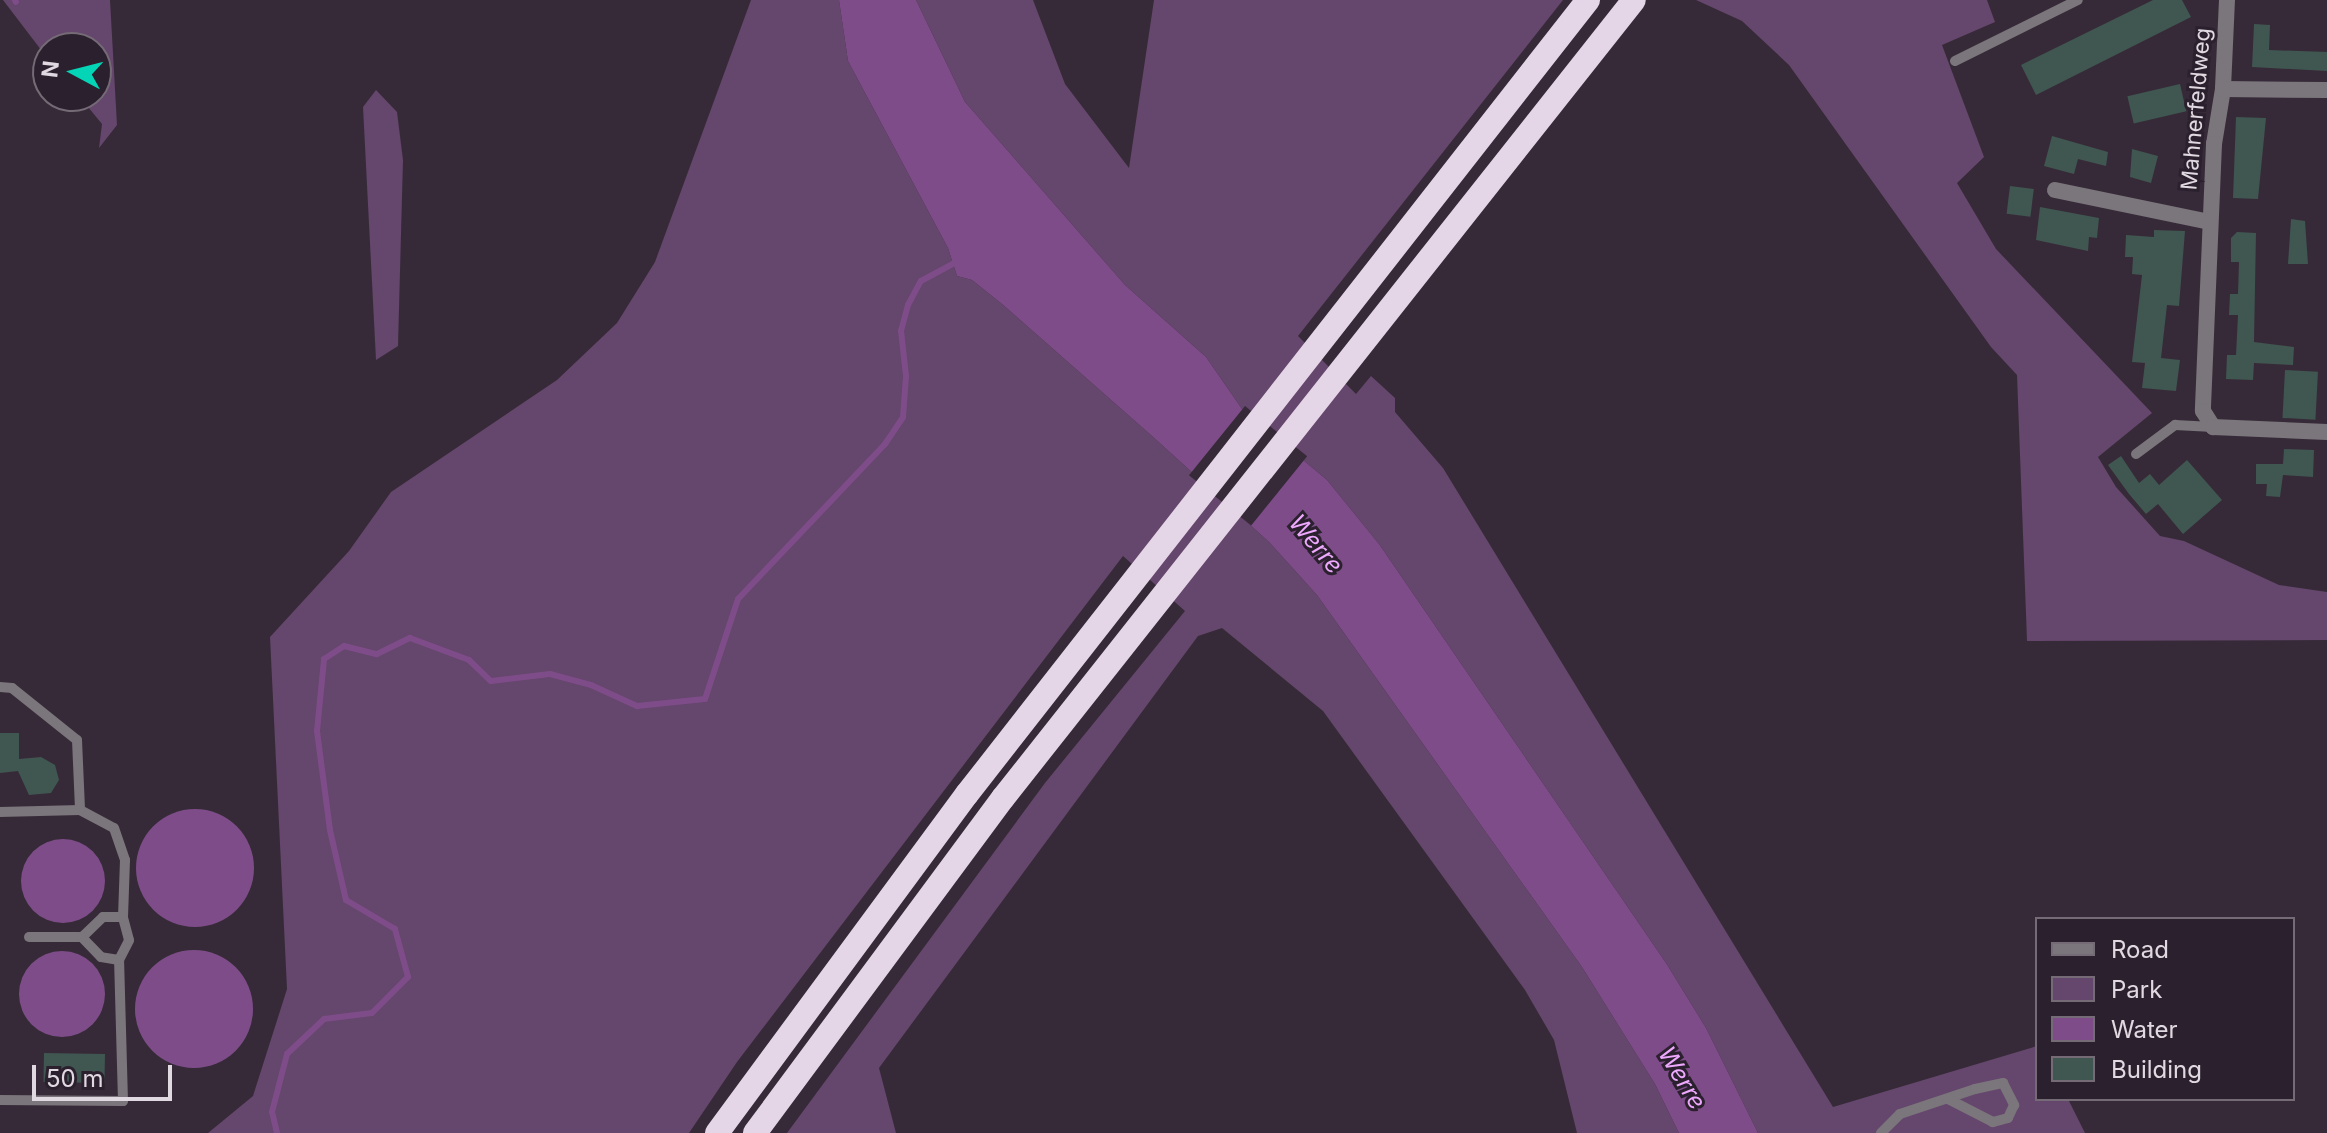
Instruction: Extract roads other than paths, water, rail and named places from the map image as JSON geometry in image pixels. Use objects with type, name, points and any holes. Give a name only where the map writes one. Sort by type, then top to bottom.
[{"type":"highway","points":[[717,1133],[967,794],[1316,353],[1588,0]]},
{"type":"highway","points":[[755,1133],[1003,798],[1634,0]]},
{"type":"street","name":"Mahnerfeldweg","points":[[2213,427],[2203,411],[2210,222],[2223,89],[2227,0]]},
{"type":"street","points":[[2223,89],[2327,90]]},
{"type":"street","name":"Mahnerfeldweg","points":[[2055,190],[2210,222]]},
{"type":"street","points":[[2213,427],[2327,432]]},
{"type":"lane","points":[[1955,61],[2078,0]]},
{"type":"lane","points":[[2136,454],[2175,425],[2213,427]]},
{"type":"lane","points":[[0,687],[12,688],[77,740],[80,810]]},
{"type":"lane","points":[[0,812],[80,810],[114,828],[125,860],[123,917],[129,940],[119,960],[123,1101],[0,1100]]},
{"type":"lane","points":[[29,937],[82,937],[103,917],[123,917]]},
{"type":"lane","points":[[82,937],[101,957],[119,960]]},
{"type":"lane","points":[[1881,1133],[1900,1114],[1948,1099],[2003,1083],[2014,1105],[2008,1118],[1993,1122],[1948,1099]]},
{"type":"water","name":"Werre","points":[[839,0],[916,0],[965,102],[1125,285],[1206,357],[1242,409],[1327,480],[1379,544],[1666,963],[1706,1028],[1758,1133],[1679,1133],[1655,1084],[1582,967],[1317,595],[1269,542],[1152,436],[1002,304],[972,280],[957,276],[948,248],[848,61]]},
{"type":"water","points":[[195,809],[218,813],[237,826],[250,845],[254,868],[250,891],[237,910],[218,923],[195,927],[172,923],[153,910],[140,891],[136,868],[140,845],[153,826],[172,813]]},
{"type":"water","points":[[55,839],[71,839],[87,846],[98,857],[105,881],[102,897],[93,911],[71,923],[55,923],[39,916],[28,905],[21,889],[21,873],[28,857],[39,846]]},
{"type":"water","points":[[194,950],[217,954],[236,967],[249,986],[253,1009],[249,1032],[236,1051],[217,1064],[194,1068],[171,1064],[152,1051],[139,1032],[135,1009],[139,986],[152,967],[171,954]]},
{"type":"water","points":[[62,951],[78,955],[92,964],[101,978],[105,994],[101,1010],[92,1024],[78,1033],[62,1037],[46,1033],[32,1024],[23,1010],[19,994],[23,978],[32,964],[46,955]]},
{"type":"waterway","points":[[277,1133],[272,1112],[287,1054],[324,1019],[372,1013],[408,977],[395,929],[346,900],[330,830],[317,731],[324,659],[344,646],[377,654],[410,638],[469,660],[491,681],[550,674],[591,685],[637,706],[705,699],[738,599],[885,444],[903,417],[906,376],[901,331],[908,305],[921,281],[958,261]]}]
